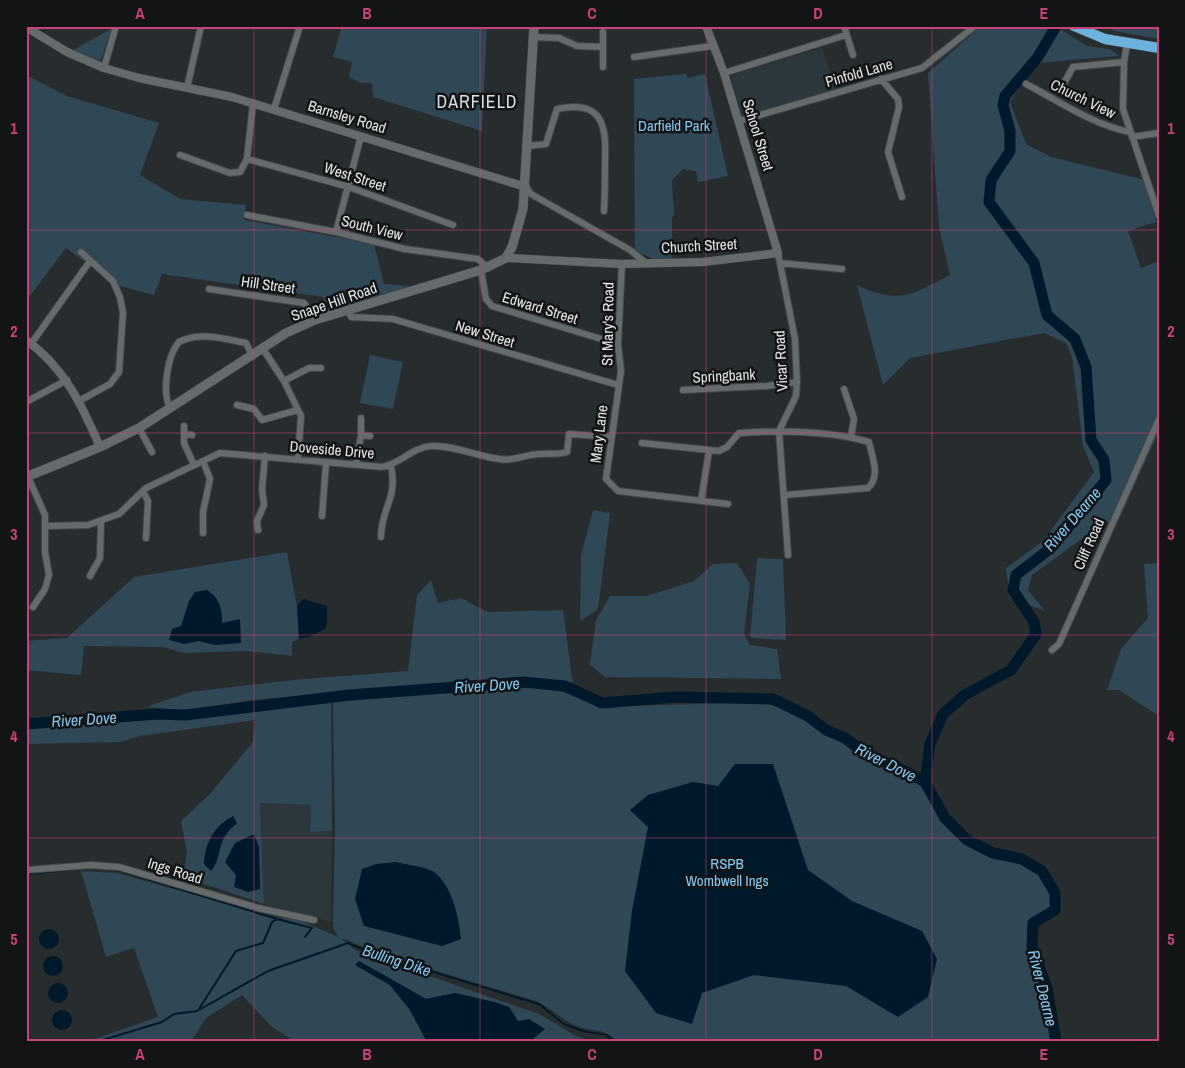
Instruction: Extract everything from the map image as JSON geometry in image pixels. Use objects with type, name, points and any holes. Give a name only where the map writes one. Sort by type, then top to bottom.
[{"type":"highway","points":[[1074,26],[1105,39],[1159,48]]},
{"type":"main road","points":[[506,258],[512,247],[523,209],[526,187],[534,26]]},
{"type":"main road","name":"Snape Hill Road","points":[[27,477],[100,447],[139,428],[286,334],[315,320],[484,269],[506,258]]},
{"type":"street","points":[[104,68],[116,26]]},
{"type":"street","points":[[186,88],[201,26]]},
{"type":"street","points":[[274,109],[300,26]]},
{"type":"street","name":"School Street","points":[[706,26],[712,46],[724,72],[778,253]]},
{"type":"street","points":[[844,26],[853,55]]},
{"type":"street","name":"Pinfold Lane","points":[[739,121],[881,78],[922,68],[974,26]]},
{"type":"street","name":"Barnsley Road","points":[[26,27],[67,52],[104,68],[140,78],[253,103],[526,187],[531,194],[546,204],[630,250],[646,263]]},
{"type":"street","points":[[603,32],[603,66]]},
{"type":"street","points":[[724,72],[846,35]]},
{"type":"street","points":[[533,38],[560,38],[578,46],[603,47]]},
{"type":"street","points":[[1127,44],[1124,62],[1123,109],[1159,216]]},
{"type":"street","points":[[634,57],[712,46]]},
{"type":"street","points":[[1063,85],[1073,67],[1124,62]]},
{"type":"street","points":[[881,78],[883,83],[893,91],[898,99],[899,107],[888,152],[902,197]]},
{"type":"street","name":"Church View","points":[[1026,84],[1092,119],[1131,135]]},
{"type":"street","points":[[180,155],[230,173],[240,172],[247,159],[253,103]]},
{"type":"street","points":[[528,146],[546,144],[558,109],[586,109],[597,115],[603,123],[606,136],[604,211]]},
{"type":"street","points":[[1131,135],[1159,133]]},
{"type":"street","points":[[336,232],[361,136]]},
{"type":"street","name":"West Street","points":[[247,159],[348,187],[453,225]]},
{"type":"street","name":"South View","points":[[247,215],[336,232],[405,249],[478,259],[484,269]]},
{"type":"street","points":[[79,401],[110,384],[119,372],[123,313],[120,297],[113,281],[81,252]]},
{"type":"street","name":"Church Street","points":[[622,264],[703,262],[778,253]]},
{"type":"street","name":"Vicar Road","points":[[778,253],[794,339],[797,382],[796,396],[779,430]]},
{"type":"street","points":[[506,258],[622,264]]},
{"type":"street","points":[[90,261],[29,342],[45,355],[67,380],[100,447]]},
{"type":"street","points":[[780,263],[842,269]]},
{"type":"street","name":"St Mary's Road","points":[[618,385],[621,370],[618,344],[622,264]]},
{"type":"street","name":"Edward Street","points":[[484,269],[486,299],[492,306],[618,344]]},
{"type":"street","name":"Hill Street","points":[[208,289],[304,303],[315,320]]},
{"type":"street","name":"New Street","points":[[348,310],[350,318],[393,319],[618,385]]},
{"type":"street","points":[[170,408],[166,400],[169,368],[176,346],[184,339],[199,336],[246,343],[252,355]]},
{"type":"street","points":[[263,349],[284,381],[300,416],[298,459]]},
{"type":"street","points":[[284,381],[309,368],[321,368]]},
{"type":"street","points":[[26,402],[67,380]]},
{"type":"street","name":"Springbank","points":[[683,390],[766,386],[797,382]]},
{"type":"street","name":"Mary Lane","points":[[618,385],[606,479],[610,485],[618,491],[701,501]]},
{"type":"street","points":[[844,389],[854,419],[851,437]]},
{"type":"street","points":[[237,405],[254,409],[262,420],[298,410]]},
{"type":"street","points":[[356,464],[361,435],[361,418]]},
{"type":"street","name":"Cliff Road","points":[[1052,650],[1059,644],[1159,419]]},
{"type":"street","points":[[184,426],[184,443],[194,465]]},
{"type":"street","points":[[139,428],[152,452]]},
{"type":"street","points":[[779,430],[788,555]]},
{"type":"street","points":[[642,443],[719,451],[727,447],[739,434],[779,430],[851,437],[869,442],[875,475],[874,482],[868,488],[784,495]]},
{"type":"street","points":[[184,434],[192,435]]},
{"type":"street","name":"Doveside Drive","points":[[46,526],[74,527],[100,522],[119,514],[143,491],[220,453],[382,467],[390,466],[419,449],[429,446],[500,460],[516,460],[531,455],[567,452],[569,434],[612,436]]},
{"type":"street","points":[[361,435],[370,436]]},
{"type":"street","points":[[709,451],[701,501],[728,504]]},
{"type":"street","points":[[258,530],[257,521],[264,505],[262,489],[265,456]]},
{"type":"street","points":[[203,461],[210,479],[203,512],[203,533]]},
{"type":"street","points":[[322,516],[326,463]]},
{"type":"street","points":[[381,537],[381,524],[392,498],[394,480],[390,466]]},
{"type":"street","points":[[27,477],[43,508],[46,526],[45,552],[49,575],[45,589],[33,607]]},
{"type":"street","points":[[143,491],[148,501],[146,538]]},
{"type":"street","points":[[90,576],[100,558],[100,522]]},
{"type":"street","name":"Ings Road","points":[[26,870],[91,864],[119,867],[258,908],[314,920]]},
{"type":"shaded area","points":[[822,48],[837,90],[742,116],[731,78],[738,73]]},
{"type":"shaded area","points":[[207,590],[215,597],[219,604],[222,623],[240,619],[241,643],[215,645],[199,641],[184,644],[169,640],[172,629],[181,626],[189,601],[195,592]]},
{"type":"shaded area","points":[[303,599],[327,606],[327,621],[325,629],[309,637],[299,639],[297,606]]},
{"type":"shaded area","points":[[735,764],[773,764],[808,870],[852,901],[922,931],[937,959],[928,997],[898,1017],[846,986],[754,975],[702,993],[692,1024],[656,1013],[625,971],[632,911],[648,827],[630,810],[648,795],[693,782],[718,786]]},
{"type":"shaded area","points":[[260,803],[311,805],[310,832],[332,831],[331,922],[264,904]]},
{"type":"shaded area","points":[[233,816],[237,823],[225,836],[211,871],[204,864],[206,849],[216,830]]},
{"type":"shaded area","points":[[254,834],[259,847],[260,889],[248,892],[234,887],[236,875],[225,862],[235,843]]},
{"type":"shaded area","points":[[396,862],[425,868],[434,872],[446,885],[454,902],[461,939],[442,946],[364,926],[355,899],[362,869],[376,864]]},
{"type":"shaded area","points":[[49,929],[56,932],[59,939],[56,946],[49,949],[42,946],[39,939],[42,932]]},
{"type":"shaded area","points":[[53,956],[60,959],[63,966],[60,973],[53,976],[46,973],[43,966],[46,959]]},
{"type":"shaded area","points":[[359,961],[426,999],[455,993],[494,1002],[509,1007],[518,1021],[529,1019],[545,1029],[529,1042],[516,1039],[515,1042],[427,1042],[410,1010],[390,985],[355,965]]},
{"type":"shaded area","points":[[58,983],[65,986],[68,993],[65,1000],[58,1003],[51,1000],[48,993],[51,986]]},
{"type":"shaded area","points":[[62,1010],[69,1013],[72,1020],[69,1027],[62,1030],[55,1027],[52,1020],[55,1013]]},
{"type":"green space","points":[[342,26],[487,26],[482,131],[373,97],[372,83],[361,83],[349,77],[352,62],[333,57]]},
{"type":"green space","points":[[981,26],[1055,26],[1087,46],[1110,49],[1119,56],[1039,63],[1025,79],[1010,102],[1026,144],[1051,157],[1145,180],[1156,222],[1128,231],[1141,268],[1159,261],[1159,431],[1117,524],[1105,522],[1032,575],[1028,590],[1045,611],[1010,598],[1006,568],[1043,541],[1094,472],[1083,446],[1072,357],[1066,343],[1044,333],[910,358],[883,385],[857,285],[884,295],[905,295],[925,288],[950,275],[939,227],[928,73]]},
{"type":"green space","points":[[1105,26],[1159,26],[1159,39],[1114,31]]},
{"type":"green space","points":[[111,29],[101,60],[93,59],[73,50]]},
{"type":"green space","name":"Darfield Park","points":[[686,74],[688,78],[705,74],[728,176],[698,182],[696,171],[683,169],[672,180],[674,216],[672,217],[672,260],[654,259],[635,251],[634,79]]},
{"type":"green space","points":[[26,75],[67,96],[159,123],[140,175],[180,199],[246,205],[244,220],[374,244],[384,284],[412,286],[328,313],[323,297],[162,274],[154,295],[120,286],[113,277],[87,259],[84,261],[66,248],[26,301]]},
{"type":"green space","points":[[370,355],[403,362],[393,409],[360,403]]},
{"type":"green space","points":[[593,510],[610,513],[598,609],[580,621],[581,555]]},
{"type":"green space","points":[[287,552],[297,606],[299,639],[292,642],[292,656],[248,651],[184,653],[163,647],[84,646],[81,675],[26,670],[26,641],[67,638],[134,577]],"holes":[[[222,615],[215,645],[199,641],[184,644],[172,629]]]},
{"type":"green space","points":[[757,558],[783,559],[786,640],[750,638]]},
{"type":"green space","points":[[737,563],[750,584],[744,634],[750,645],[777,649],[781,679],[605,677],[590,665],[596,620],[610,596],[647,596],[694,581],[713,564]]},
{"type":"green space","points":[[1159,563],[1159,716],[1119,690],[1107,690],[1121,649],[1148,618],[1144,564]]},
{"type":"green space","points":[[431,580],[438,603],[461,598],[487,612],[563,610],[573,685],[526,677],[251,700],[186,711],[146,707],[190,692],[292,680],[408,671],[417,595]]},
{"type":"green space","name":"RSPB Wombwell Ings","points":[[535,687],[563,692],[602,707],[756,702],[779,707],[799,715],[864,756],[897,771],[921,785],[944,821],[965,843],[991,856],[1022,862],[1040,874],[1052,892],[1051,908],[1031,920],[1028,948],[1043,991],[1053,1042],[618,1042],[606,1033],[570,1023],[536,1001],[384,955],[341,938],[355,950],[539,1014],[576,1036],[595,1042],[529,1042],[544,1029],[518,1021],[509,1007],[455,993],[426,999],[359,961],[355,965],[390,985],[410,1010],[427,1042],[296,1042],[272,1027],[242,995],[206,1018],[191,1042],[86,1042],[158,1017],[134,948],[106,957],[81,871],[117,873],[277,918],[296,919],[338,937],[333,927],[335,827],[333,702]]},
{"type":"green space","points":[[331,703],[332,831],[310,832],[311,805],[260,803],[264,904],[183,877],[187,852],[181,821],[210,794],[253,742],[255,720],[140,736],[120,742],[26,744],[26,729],[158,718],[186,719]],"holes":[[[237,823],[222,841],[216,865],[214,832]]]},
{"type":"waterway","name":"River Dearne","points":[[1056,26],[1038,57],[1005,96],[1003,105],[1010,131],[1010,151],[991,180],[989,202],[1034,263],[1047,315],[1075,339],[1086,367],[1091,440],[1104,460],[1106,480],[1051,548],[1016,575],[1013,590],[1034,622],[1036,634],[1011,670],[966,694],[943,714],[930,744],[925,782],[945,818],[967,840],[993,853],[1022,859],[1042,871],[1055,893],[1055,910],[1033,923],[1032,947],[1047,988],[1056,1042]]},
{"type":"waterway","name":"River Dove","points":[[26,724],[158,714],[185,715],[349,695],[523,682],[565,686],[602,703],[675,697],[773,699],[808,716],[826,730],[845,738],[869,756],[899,768],[925,782]]},
{"type":"waterway","points":[[26,874],[79,869]]},
{"type":"waterway","points":[[108,869],[121,871],[277,919]]},
{"type":"waterway","points":[[199,1009],[236,951],[263,943],[272,922],[277,919],[312,928],[305,937]]},
{"type":"waterway","name":"Bulling Dike","points":[[96,1042],[162,1022],[174,1014],[197,1011],[268,971],[348,943],[374,954],[539,1004],[564,1024],[583,1031],[607,1035],[614,1042]]},
{"type":"district","name":"DARFIELD","points":[[477,102]]}]
